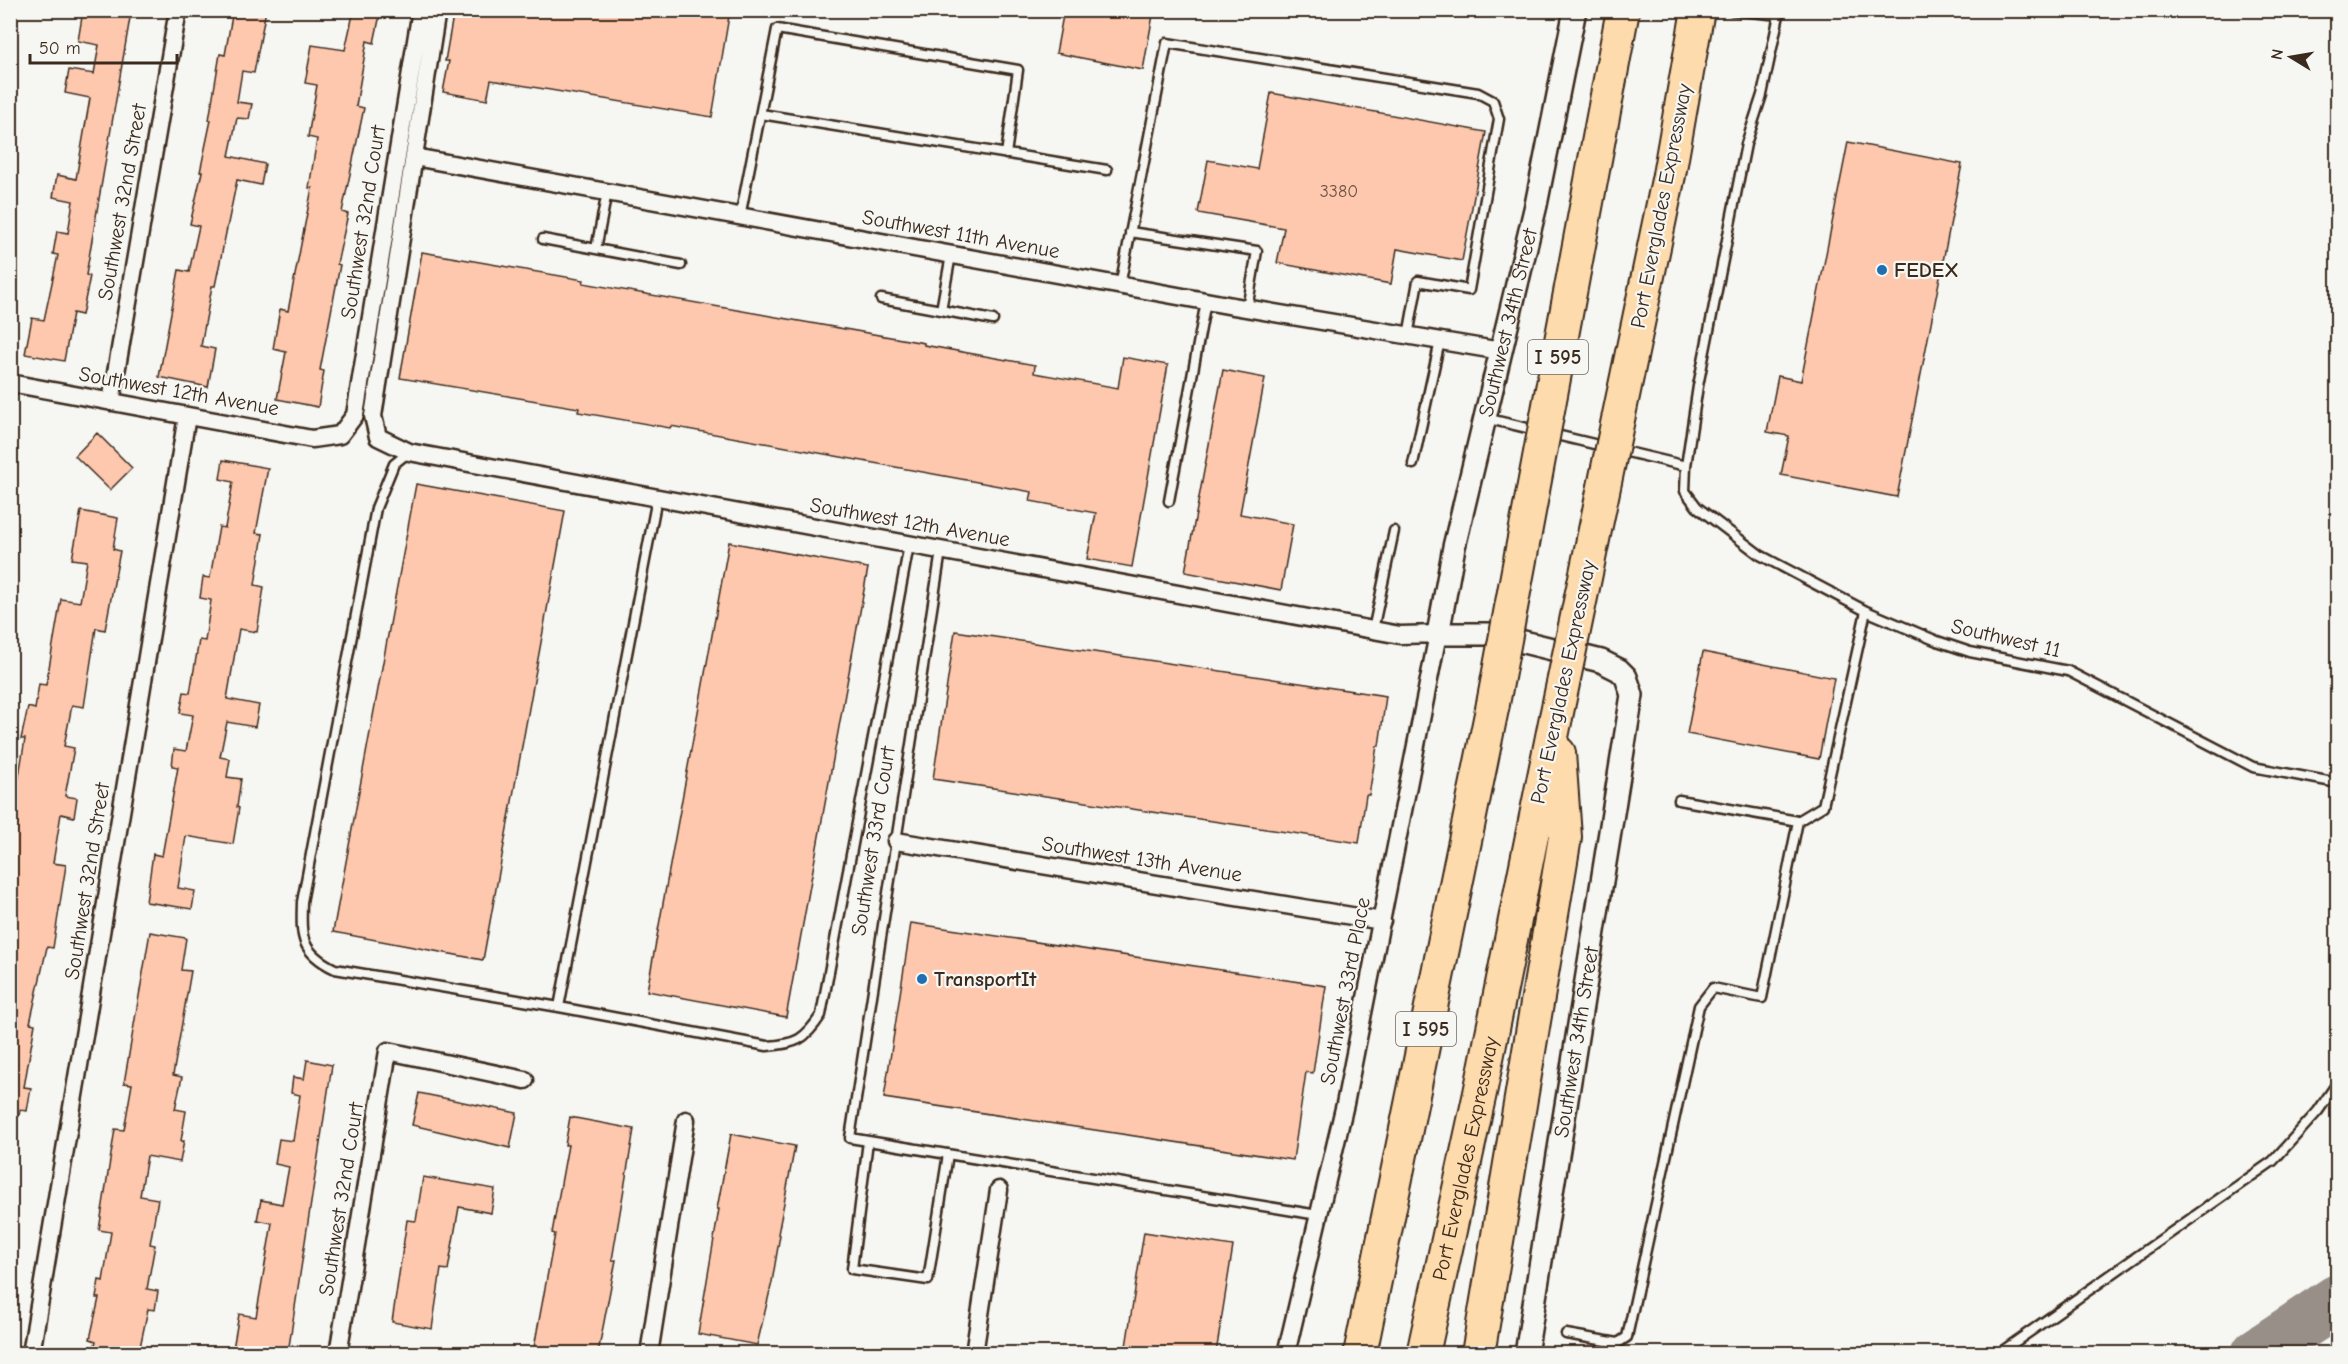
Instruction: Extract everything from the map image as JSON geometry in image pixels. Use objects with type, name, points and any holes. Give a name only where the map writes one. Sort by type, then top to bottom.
[{"type":"highway","name":"I 595","points":[[1359,1353],[1492,704],[1623,10]]},
{"type":"highway","name":"Port Everglades Expressway","points":[[1424,1353],[1669,175],[1698,10]]},
{"type":"highway","points":[[1478,1353],[1565,837],[1556,717]]},
{"type":"street","name":"Southwest 32nd Street","points":[[111,402],[177,10]]},
{"type":"street","name":"Southwest 32nd Court","points":[[340,435],[355,416],[421,10]]},
{"type":"street","name":"Southwest 32nd Court","points":[[378,437],[373,416],[436,10]]},
{"type":"street","name":"Southwest 34th Street","points":[[1526,1353],[1632,705],[1630,686],[1626,677],[1611,664],[1491,634],[1438,634],[1454,547],[1536,205],[1575,10]]},
{"type":"street","name":"Southwest 11th Avenue","points":[[414,157],[1247,309],[1501,351]]},
{"type":"street","name":"Southwest 12th Avenue","points":[[10,383],[312,439],[340,435]]},
{"type":"street","name":"Southwest 32nd Street","points":[[31,1353],[187,416]]},
{"type":"street","name":"Southwest 12th Avenue","points":[[378,437],[409,452],[941,551],[1400,635],[1438,634]]},
{"type":"street","name":"Southwest 33rd Place","points":[[1286,1353],[1345,1104],[1438,634]]},
{"type":"street","name":"Southwest 13th Avenue","points":[[896,842],[1382,921]]},
{"type":"street","name":"Southwest 32nd Court","points":[[338,1353],[387,1051],[525,1080]]},
{"type":"street","points":[[649,1353],[686,1120]]},
{"type":"street","points":[[974,1353],[999,1190]]},
{"type":"lane","points":[[1485,417],[1686,466],[1698,386],[1746,144],[1762,95],[1779,15],[1732,10]]},
{"type":"lane","points":[[740,217],[777,29],[1018,70],[1006,154]]},
{"type":"lane","points":[[1120,286],[1167,43],[1478,93],[1493,101],[1499,119],[1469,290],[1418,281],[1408,336]]},
{"type":"lane","points":[[761,114],[1107,170]]},
{"type":"lane","points":[[596,249],[607,192]]},
{"type":"lane","points":[[1130,232],[1257,250],[1247,309]]},
{"type":"lane","points":[[543,239],[681,265]]},
{"type":"lane","points":[[941,310],[951,255]]},
{"type":"lane","points":[[881,299],[993,320]]},
{"type":"lane","points":[[1169,501],[1206,301]]},
{"type":"lane","points":[[1413,464],[1440,341]]},
{"type":"lane","points":[[409,452],[394,464],[375,508],[302,902],[301,930],[309,952],[334,969],[559,1007],[767,1046],[791,1044],[811,1032],[821,1015],[909,545]]},
{"type":"lane","name":"Southwest 11","points":[[1686,466],[1685,491],[1697,507],[1760,555],[1866,610],[1937,641],[1970,652],[2068,671],[2253,766],[2337,783]]},
{"type":"lane","points":[[559,1007],[657,498]]},
{"type":"lane","points":[[1372,630],[1394,531]]},
{"type":"lane","name":"Southwest 33rd Court","points":[[868,1141],[850,1138],[941,551]]},
{"type":"lane","points":[[1679,800],[1798,821],[1823,806],[1866,610]]},
{"type":"lane","points":[[1566,1334],[1618,1343],[1627,1337],[1698,1006],[1713,988],[1762,998],[1798,821]]},
{"type":"lane","points":[[1998,1353],[2273,1161],[2318,1111],[2337,1082]]},
{"type":"lane","points":[[948,1154],[927,1280],[852,1269],[868,1141],[948,1154],[1318,1215]]},
{"type":"building","points":[[103,10],[131,12],[86,275],[90,276],[82,315],[73,313],[64,361],[25,354],[32,318],[44,320],[58,255],[53,254],[57,231],[68,233],[73,201],[53,197],[57,175],[76,179],[90,98],[65,93],[69,70],[94,74],[99,45],[78,41],[83,11],[103,15]]},
{"type":"building","points":[[233,10],[266,10],[254,73],[242,71],[237,102],[252,104],[249,119],[237,118],[229,156],[265,164],[261,185],[237,180],[215,286],[212,286],[201,346],[215,349],[208,387],[159,377],[179,270],[189,272],[199,226],[190,224],[202,172],[200,172],[211,120],[209,120],[220,54],[225,55]]},
{"type":"building","points":[[354,10],[381,10],[374,43],[367,41],[356,106],[364,108],[342,212],[348,214],[337,264],[340,265],[320,370],[324,371],[318,407],[277,399],[286,352],[273,349],[280,309],[288,311],[312,188],[309,188],[317,139],[308,137],[317,85],[305,83],[312,45],[345,50]]},
{"type":"building","points":[[454,10],[730,10],[712,117],[491,80],[487,100],[443,92],[449,61],[445,61]]},
{"type":"building","points":[[1064,10],[1129,10],[1153,15],[1143,70],[1056,53]]},
{"type":"building","points":[[1271,93],[1486,132],[1462,261],[1397,249],[1391,284],[1277,263],[1284,228],[1198,213],[1208,160],[1257,169]]},
{"type":"building","name":"FEDEX","points":[[1848,142],[1962,164],[1897,497],[1781,475],[1789,436],[1767,432],[1778,376],[1801,381]]},
{"type":"building","points":[[422,252],[924,343],[924,345],[1035,365],[1034,373],[1118,388],[1123,357],[1168,365],[1132,567],[1087,559],[1096,513],[1030,501],[1032,492],[671,426],[670,428],[578,412],[579,408],[400,378]]},
{"type":"building","points":[[1223,370],[1265,378],[1240,514],[1293,524],[1281,590],[1185,572]]},
{"type":"building","points":[[97,433],[132,468],[110,490],[75,456]]},
{"type":"building","points":[[223,460],[268,468],[256,533],[263,534],[255,585],[264,587],[257,632],[239,629],[227,699],[259,705],[255,727],[227,722],[220,757],[230,759],[227,777],[241,779],[233,844],[186,836],[178,888],[195,891],[192,909],[146,902],[153,854],[162,856],[178,767],[172,766],[174,749],[186,751],[193,715],[180,713],[184,692],[190,693],[199,640],[205,641],[211,600],[200,598],[203,577],[210,578],[219,527],[225,528],[233,482],[220,479]]},
{"type":"building","points":[[416,484],[565,511],[483,960],[333,932]]},
{"type":"building","points":[[81,511],[118,518],[113,549],[120,551],[105,630],[96,628],[84,707],[72,705],[64,746],[74,748],[65,796],[77,798],[74,817],[61,814],[53,863],[66,865],[53,948],[47,947],[30,1023],[35,1024],[24,1087],[31,1088],[27,1111],[20,1110],[19,1116],[10,1116],[10,811],[13,812],[25,739],[21,739],[28,707],[35,709],[39,684],[46,685],[61,599],[80,602],[87,561],[72,559]]},
{"type":"building","points":[[729,542],[868,568],[786,1017],[647,991]]},
{"type":"building","points":[[955,631],[1386,696],[1379,746],[1377,746],[1369,795],[1366,795],[1359,843],[933,779]]},
{"type":"building","points":[[1703,652],[1834,678],[1819,759],[1687,734]]},
{"type":"building","points":[[911,923],[1326,986],[1313,1073],[1306,1072],[1293,1160],[884,1098]]},
{"type":"building","points":[[150,932],[186,938],[181,970],[191,971],[173,1075],[182,1077],[175,1109],[186,1111],[181,1141],[184,1141],[180,1162],[147,1156],[140,1196],[158,1199],[150,1244],[155,1245],[147,1289],[158,1291],[155,1310],[148,1309],[139,1352],[130,1350],[129,1353],[93,1353],[96,1341],[90,1339],[99,1298],[96,1298],[99,1280],[103,1281],[111,1232],[99,1230],[115,1129],[124,1130],[132,1084],[124,1083]]},
{"type":"building","points":[[307,1060],[332,1065],[288,1353],[258,1353],[233,1349],[239,1314],[256,1317],[272,1223],[257,1220],[261,1200],[282,1204],[289,1167],[275,1164],[279,1139],[293,1141],[300,1095],[291,1093],[293,1077],[304,1079]]},
{"type":"building","points":[[419,1093],[517,1113],[510,1148],[412,1125]]},
{"type":"building","points":[[570,1117],[634,1129],[612,1260],[616,1260],[598,1353],[533,1353],[555,1234],[552,1233],[568,1145],[565,1145]]},
{"type":"building","points":[[731,1134],[795,1146],[778,1234],[780,1235],[772,1282],[757,1345],[698,1334]]},
{"type":"building","points":[[423,1177],[495,1189],[491,1213],[459,1207],[448,1270],[441,1269],[432,1329],[392,1322],[407,1220],[416,1221]]},
{"type":"building","points":[[1144,1232],[1233,1246],[1216,1353],[1125,1353]]},
{"type":"taxiway","points":[[2257,1354],[2338,1300]]},
{"type":"place","name":"FEDEX","points":[[1882,270]]},
{"type":"place","name":"TransportIt","points":[[922,979]]}]
